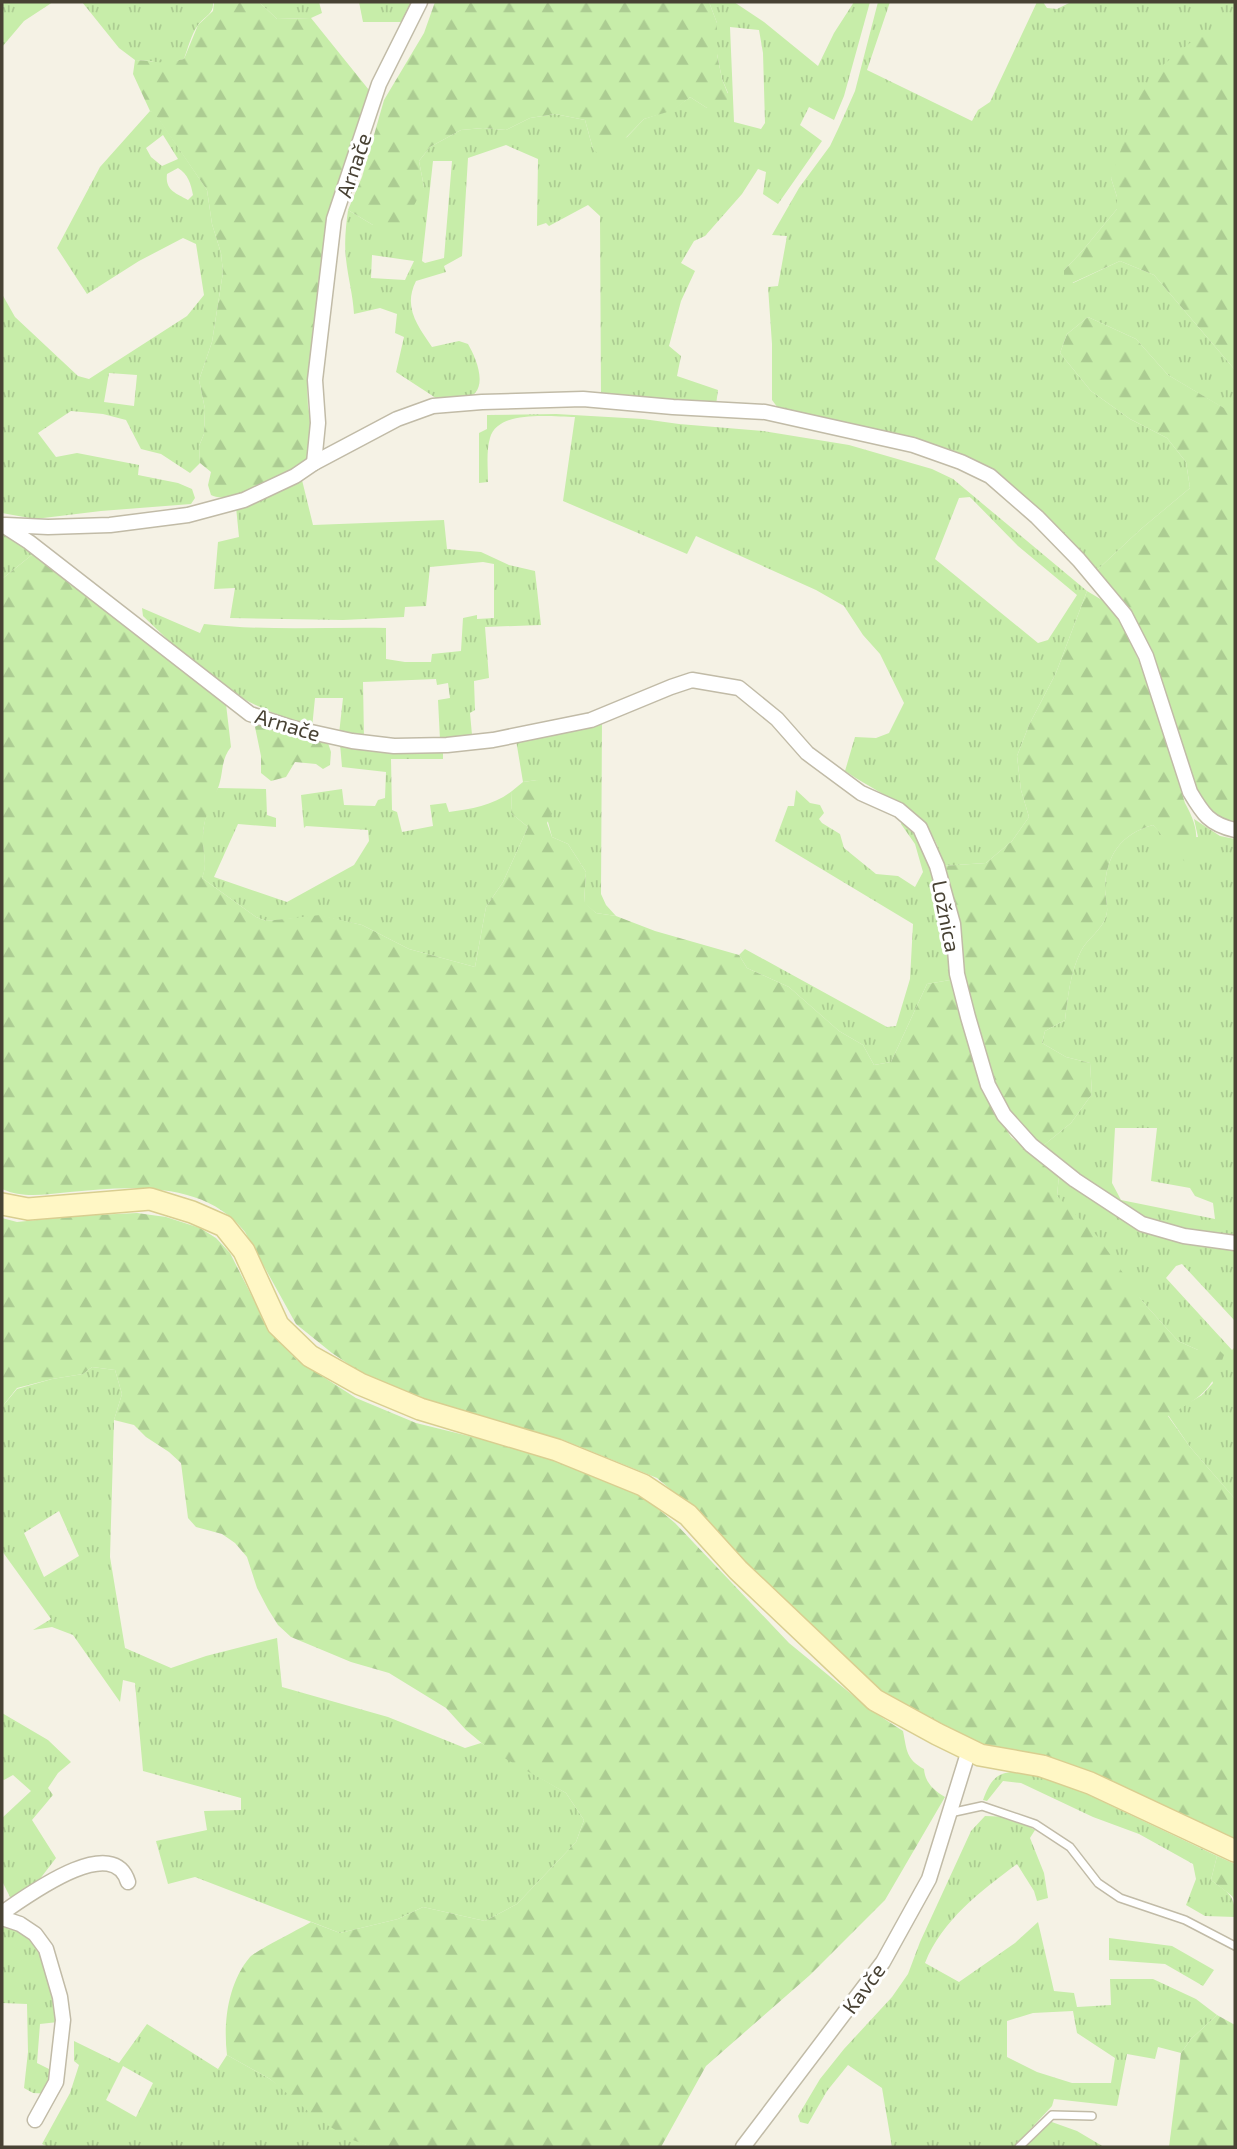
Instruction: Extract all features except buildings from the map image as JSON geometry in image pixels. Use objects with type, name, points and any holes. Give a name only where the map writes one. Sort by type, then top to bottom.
[{"type":"street","name":"Arnače","points":[[314,463],[318,423],[315,380],[334,219],[379,85],[420,2]]},
{"type":"street","name":"Arnače","points":[[2,524],[48,527],[110,525],[188,514],[244,500],[295,476],[397,419],[433,406],[583,399],[765,412],[913,445],[961,462],[990,476],[1037,517],[1079,560],[1125,615],[1146,656],[1190,792],[1201,811],[1216,825],[1235,830]]},
{"type":"street","name":"Arnače","points":[[2,524],[29,542],[250,714],[293,728],[394,746],[447,745],[493,740],[591,720]]},
{"type":"street","name":"Ložnica","points":[[591,720],[692,680],[739,688],[777,719],[807,753],[862,793],[899,810],[920,828],[937,866],[953,924],[957,974],[988,1085],[1004,1115],[1031,1145],[1075,1180],[1142,1224],[1184,1236],[1235,1243]]},
{"type":"street","points":[[2,1204],[28,1209],[150,1199],[192,1212],[224,1226],[244,1251],[278,1325],[310,1356],[360,1384],[420,1409],[557,1450],[643,1485],[688,1515],[738,1570],[875,1700],[980,1755],[1042,1766],[1090,1783],[1235,1851]]},
{"type":"street","name":"Kavče","points":[[742,2146],[816,2053],[883,1962],[929,1879],[969,1750]]},
{"type":"street","points":[[35,2120],[56,2082],[63,2020],[60,1997],[46,1949],[35,1934],[2,1915],[49,1883],[102,1861],[117,1864],[126,1873],[128,1882]]},
{"type":"lane","points":[[949,1813],[982,1806],[1035,1824],[1070,1847],[1098,1883],[1120,1898],[1185,1920],[1235,1946]]},
{"type":"lane","points":[[1019,2147],[1052,2115],[1060,2113],[1092,2116]]},
{"type":"green space","points":[[2,2],[53,2],[24,21],[2,47]]},
{"type":"green space","points":[[82,2],[213,2],[213,6],[193,33],[184,59],[162,65],[135,60],[119,48]]},
{"type":"green space","points":[[214,2],[259,2],[277,19],[311,18],[373,95],[328,221],[321,260],[312,363],[307,383],[308,407],[313,428],[309,436],[311,459],[282,479],[250,492],[227,497],[211,495],[208,485],[211,472],[200,463],[199,446],[204,434],[205,409],[199,380],[212,342],[223,272],[207,190],[155,114],[150,111],[133,74],[135,60],[164,62],[184,59],[198,25],[213,11]]},
{"type":"green space","points":[[259,2],[319,2],[322,13],[311,18],[277,19]]},
{"type":"green space","points":[[359,2],[414,2],[407,22],[363,22]]},
{"type":"green space","points":[[435,2],[709,2],[717,23],[717,54],[728,94],[726,107],[707,108],[690,97],[674,110],[644,119],[603,158],[593,149],[585,120],[555,114],[530,118],[506,130],[461,130],[430,147],[419,161],[424,187],[412,209],[395,230],[373,225],[348,210],[362,177],[384,100],[424,33]]},
{"type":"green space","points":[[709,2],[734,2],[764,22],[818,66],[834,33],[854,2],[870,2],[844,96],[834,120],[809,107],[800,125],[822,141],[778,204],[763,194],[766,172],[758,169],[742,194],[705,236],[694,241],[681,263],[695,271],[681,301],[669,346],[681,356],[677,376],[718,390],[716,405],[601,395],[600,216],[588,205],[549,226],[546,223],[537,226],[538,159],[506,145],[468,158],[462,256],[444,266],[446,272],[416,281],[412,290],[411,308],[432,347],[459,341],[468,344],[478,368],[478,388],[469,397],[442,402],[396,372],[404,337],[395,333],[397,314],[380,308],[354,314],[345,253],[348,210],[373,225],[424,187],[419,161],[430,147],[461,130],[506,130],[530,118],[555,114],[585,120],[593,149],[627,137],[644,119],[674,109],[690,97],[707,108],[728,93],[717,54],[717,23]],"holes":[[[730,27],[759,30],[763,53],[765,123],[761,129],[734,122]],[[433,161],[452,161],[444,258],[425,263],[422,261]],[[372,255],[414,261],[405,280],[371,278]]]},
{"type":"green space","points":[[878,2],[890,2],[867,70],[972,121],[978,110],[990,102],[1037,2],[1043,2],[1047,8],[1057,9],[1071,2],[1235,2],[1235,32],[1111,178],[1117,197],[1117,209],[1064,270],[1073,283],[1120,261],[1154,275],[1235,370],[1235,400],[1225,409],[1168,375],[1136,339],[1088,317],[1067,334],[1060,353],[1091,391],[1130,419],[1167,438],[1186,462],[1190,488],[1097,570],[1013,486],[990,471],[778,408],[772,400],[768,287],[778,286],[787,236],[772,235],[799,188],[830,146],[839,127],[855,91]]},
{"type":"green space","points":[[1235,32],[1235,370],[1154,275],[1120,261],[1072,283],[1064,279],[1064,270],[1117,209],[1117,197],[1111,178],[1141,92],[1163,65],[1196,38]]},
{"type":"green space","points":[[150,111],[155,113],[207,190],[223,272],[212,342],[199,380],[205,409],[204,434],[199,446],[200,463],[190,473],[161,454],[141,449],[126,420],[103,414],[71,411],[38,433],[56,457],[77,453],[139,465],[138,475],[178,483],[192,489],[195,498],[191,504],[35,519],[2,513],[2,294],[15,317],[78,376],[89,379],[187,316],[204,295],[196,244],[183,238],[139,261],[87,294],[57,248],[100,167]],"holes":[[[163,135],[178,159],[162,166],[151,157],[146,148]],[[178,168],[181,170],[193,195],[188,200],[172,190],[167,174]],[[109,373],[137,375],[134,406],[104,402]]]},
{"type":"green space","points":[[1088,317],[1136,339],[1168,375],[1224,408],[1235,400],[1235,823],[1218,816],[1197,795],[1152,650],[1125,605],[1097,570],[1190,488],[1186,462],[1167,438],[1130,419],[1091,391],[1060,353],[1067,334]]},
{"type":"green space","points":[[556,414],[643,419],[763,431],[849,445],[932,469],[953,479],[1087,591],[1056,673],[1029,725],[1017,756],[1021,790],[1029,817],[1012,841],[986,863],[941,866],[937,845],[921,822],[896,802],[845,771],[855,737],[876,738],[889,733],[904,703],[880,654],[863,635],[844,606],[816,590],[696,536],[687,554],[563,501],[575,417],[540,416],[503,422],[490,438],[488,482],[479,483],[479,433],[487,429],[487,415]],"holes":[[[970,497],[1018,546],[1077,595],[1048,640],[1038,643],[935,559],[959,498]]]},
{"type":"green space","points":[[302,480],[313,525],[444,520],[447,549],[481,552],[509,565],[535,571],[541,625],[485,627],[489,678],[474,681],[475,710],[470,713],[472,735],[440,740],[438,700],[450,698],[448,683],[437,685],[436,679],[363,682],[364,739],[339,734],[343,698],[315,698],[312,728],[259,707],[229,690],[195,664],[143,616],[142,608],[200,633],[204,624],[272,628],[386,628],[386,659],[405,662],[431,662],[432,654],[461,651],[463,618],[477,615],[477,619],[494,618],[494,564],[483,562],[430,567],[426,606],[405,607],[404,617],[343,620],[230,618],[235,588],[214,589],[218,542],[239,537],[236,507],[262,499]]},
{"type":"green space","points":[[2,533],[33,554],[2,579]]},
{"type":"green space","points":[[33,554],[226,704],[231,747],[225,757],[220,783],[204,825],[205,864],[202,878],[256,917],[266,921],[320,915],[362,925],[409,949],[475,967],[486,907],[503,882],[528,827],[511,813],[512,791],[523,782],[537,780],[551,791],[555,808],[547,823],[552,837],[568,844],[586,872],[584,902],[596,913],[616,916],[655,931],[739,955],[747,968],[789,987],[839,1031],[863,1045],[874,1065],[891,1062],[927,984],[950,980],[992,1105],[1011,1137],[1059,1175],[1057,1196],[1098,1237],[1143,1302],[1178,1341],[1198,1350],[1216,1347],[1224,1355],[1214,1378],[1204,1392],[1168,1416],[1190,1447],[1235,1499],[1235,1842],[1042,1757],[979,1745],[880,1691],[764,1582],[702,1516],[657,1478],[563,1440],[413,1396],[372,1380],[296,1324],[245,1232],[228,1215],[209,1203],[164,1190],[140,1188],[35,1195],[2,1189],[2,579]]},
{"type":"green space","points":[[1087,591],[1107,603],[1123,626],[1144,672],[1185,803],[1195,825],[1196,845],[1194,862],[1184,861],[1153,825],[1124,840],[1112,856],[1106,877],[1107,913],[1077,959],[1065,1020],[1045,1031],[1042,1043],[1066,1057],[1090,1063],[1092,1094],[1071,1123],[1044,1145],[1022,1128],[999,1093],[961,970],[941,866],[986,863],[1012,841],[1029,817],[1021,790],[1017,756],[1029,725],[1056,673]]},
{"type":"green space","points":[[602,720],[601,894],[616,916],[596,913],[584,903],[586,872],[568,844],[552,837],[537,780],[523,782],[516,740]]},
{"type":"green space","points":[[260,721],[328,743],[331,752],[330,765],[323,769],[316,764],[295,762],[286,777],[271,781],[261,773],[261,756],[255,727]]},
{"type":"green space","points":[[340,744],[443,751],[443,759],[391,759],[392,810],[397,812],[402,832],[433,826],[430,805],[446,803],[449,812],[490,803],[512,791],[511,813],[528,827],[503,882],[486,907],[475,967],[409,949],[362,925],[321,916],[266,921],[256,917],[202,878],[205,865],[205,822],[218,788],[266,789],[267,815],[276,818],[276,827],[238,824],[214,877],[287,902],[354,865],[369,841],[368,830],[304,828],[301,795],[342,789],[344,805],[375,806],[378,800],[385,798],[386,772],[342,767]]},
{"type":"green space","points":[[796,790],[810,803],[820,805],[824,813],[819,819],[840,834],[844,848],[876,874],[898,876],[915,887],[923,872],[915,844],[901,824],[902,820],[917,837],[936,877],[948,922],[950,980],[927,984],[891,1062],[874,1065],[863,1045],[839,1031],[789,987],[747,968],[739,955],[745,949],[887,1027],[896,1026],[910,979],[913,924],[775,841],[788,806],[794,806]]},
{"type":"green space","points":[[1194,819],[1220,836],[1235,839],[1235,1239],[1174,1228],[1140,1216],[1086,1182],[1049,1153],[1044,1145],[1071,1123],[1092,1094],[1090,1063],[1066,1057],[1042,1043],[1045,1031],[1065,1020],[1077,959],[1107,913],[1106,877],[1112,856],[1124,840],[1153,825],[1166,839],[1198,837]],"holes":[[[1115,1128],[1157,1128],[1151,1181],[1190,1188],[1195,1196],[1213,1203],[1215,1219],[1121,1200],[1112,1183]]]},
{"type":"green space","points":[[1059,1175],[1097,1201],[1235,1249],[1235,1321],[1182,1264],[1176,1266],[1166,1278],[1232,1350],[1235,1347],[1235,1499],[1190,1447],[1168,1415],[1202,1395],[1213,1383],[1198,1350],[1178,1341],[1057,1196]]},
{"type":"green space","points":[[137,1213],[166,1217],[200,1228],[216,1238],[230,1253],[270,1332],[297,1360],[356,1398],[416,1423],[493,1442],[557,1462],[628,1490],[650,1502],[675,1523],[789,1643],[872,1711],[903,1731],[910,1758],[924,1769],[930,1785],[945,1797],[885,1900],[810,1975],[706,2066],[661,2147],[372,2147],[350,2139],[316,2118],[270,2079],[227,2055],[227,2016],[232,1991],[243,1967],[254,1954],[311,1922],[340,1933],[398,1919],[423,1907],[485,1921],[517,1904],[576,1842],[584,1820],[566,1793],[490,1750],[466,1730],[446,1708],[389,1673],[351,1662],[291,1637],[278,1625],[257,1588],[247,1557],[235,1543],[222,1534],[196,1527],[188,1518],[181,1463],[134,1425],[114,1420],[122,1394],[115,1370],[92,1367],[83,1374],[17,1388],[2,1407],[2,1218],[17,1222]]},
{"type":"green space","points":[[92,1367],[115,1370],[122,1394],[114,1420],[110,1557],[125,1648],[171,1668],[277,1638],[282,1687],[388,1717],[465,1748],[481,1743],[566,1793],[584,1820],[576,1842],[517,1904],[485,1921],[423,1907],[398,1919],[340,1933],[195,1877],[168,1884],[156,1841],[207,1830],[204,1811],[241,1810],[241,1798],[143,1771],[135,1683],[123,1680],[120,1702],[73,1635],[52,1627],[33,1630],[51,1619],[2,1551],[2,1407],[17,1389],[83,1374]],"holes":[[[59,1511],[79,1556],[44,1577],[24,1533]]]},
{"type":"green space","points":[[2,1713],[48,1740],[71,1762],[58,1773],[48,1788],[53,1795],[32,1820],[56,1858],[36,1884],[11,1899],[2,1881],[2,1818],[31,1791],[13,1775],[2,1779]]},
{"type":"green space","points":[[1011,1772],[1055,1779],[1217,1856],[1211,1880],[1232,1899],[1235,1917],[1205,1916],[1186,1905],[1196,1879],[1193,1864],[1139,1834],[1093,1817],[1021,1783],[1003,1781],[987,1801],[983,1800],[996,1778]]},
{"type":"green space","points":[[985,1816],[1011,1817],[1035,1830],[1030,1838],[1044,1873],[1048,1898],[1037,1901],[1034,1891],[1017,1864],[952,1920],[941,1933],[925,1963],[959,1982],[1015,1943],[1038,1922],[1054,1991],[1074,1993],[1077,2007],[1111,2005],[1110,1979],[1153,1979],[1196,1999],[1217,2015],[1191,2039],[1181,2053],[1158,2047],[1155,2059],[1127,2054],[1117,2106],[1054,2099],[1052,2106],[1014,2147],[892,2147],[882,2088],[848,2065],[827,2091],[808,2124],[800,2122],[798,2116],[820,2079],[892,1997],[908,1974],[971,1831]],"holes":[[[1073,2011],[1077,2033],[1115,2058],[1111,2083],[1072,2083],[1037,2072],[1007,2057],[1007,2021],[1033,2013]]]},
{"type":"green space","points":[[1217,1856],[1235,1864],[1235,1901],[1211,1880]]},
{"type":"green space","points":[[2,1917],[39,1933],[58,2022],[40,2024],[37,2063],[61,2075],[52,2094],[33,2093],[24,2088],[28,2052],[27,2004],[2,2003]]},
{"type":"green space","points":[[1109,1938],[1172,1946],[1214,1970],[1203,1986],[1165,1964],[1109,1960]]},
{"type":"green space","points":[[1217,2015],[1235,2025],[1235,2147],[1169,2147],[1181,2053],[1191,2039]]},
{"type":"green space","points":[[147,2024],[218,2069],[227,2055],[270,2079],[350,2138],[372,2147],[48,2147],[42,2144],[70,2093],[79,2065],[74,2061],[74,2041],[119,2063]],"holes":[[[123,2066],[153,2083],[136,2117],[106,2100]]]},
{"type":"green space","points":[[1049,2121],[1077,2131],[1104,2147],[1024,2147]]}]
